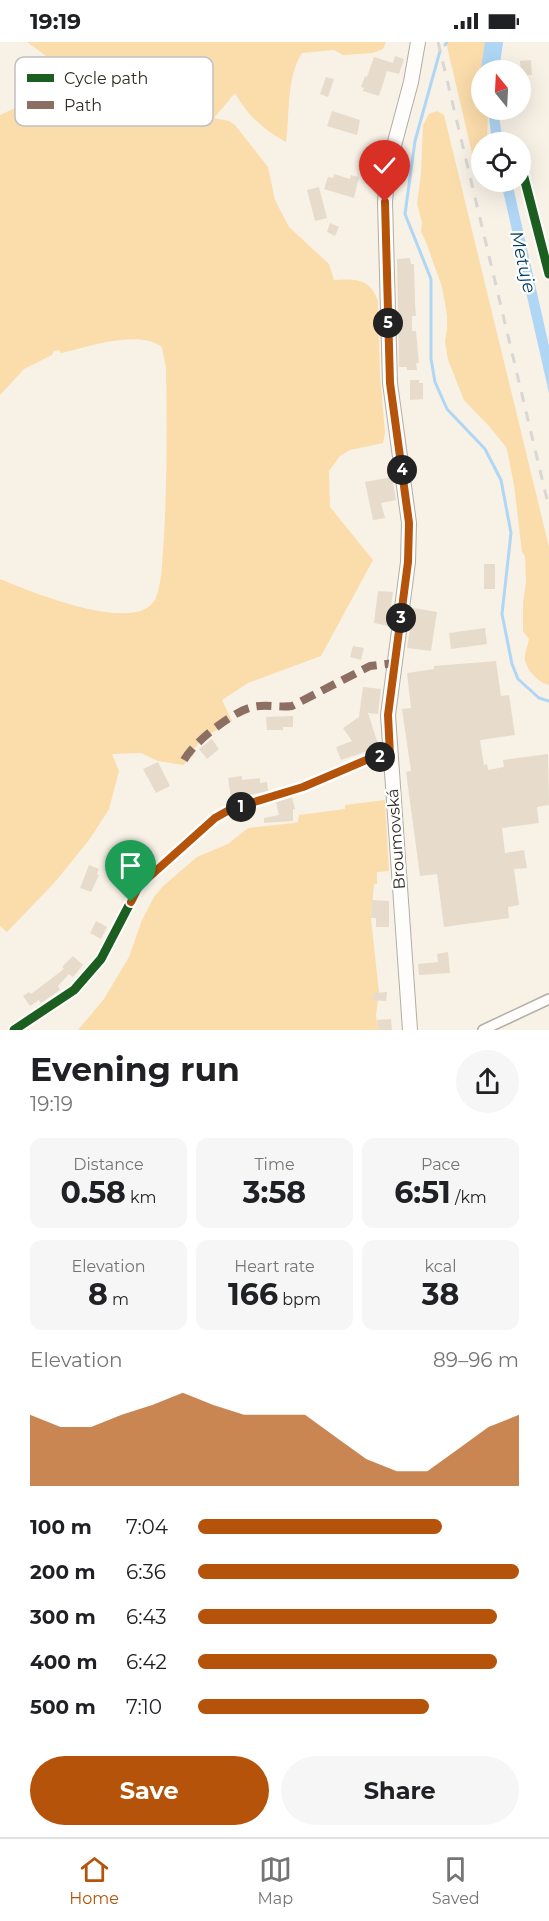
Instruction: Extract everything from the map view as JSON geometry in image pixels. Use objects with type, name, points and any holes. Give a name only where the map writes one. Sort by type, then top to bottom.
[{"type":"main road","name":"Broumovská","points":[[410,1030],[388,715],[408,562],[409,523],[390,383],[385,202],[388,168],[411,82],[418,42]]},
{"type":"street","points":[[14,1030],[74,990],[101,959],[139,886],[215,818],[231,809],[303,787],[371,758],[390,755]]},
{"type":"street","points":[[483,1030],[549,999]]},
{"type":"shaded area","points":[[27,42],[386,42],[383,49],[373,53],[343,55],[334,50],[302,53],[291,85],[286,142],[257,122],[235,93],[214,118],[229,121],[235,125],[268,167],[275,200],[289,227],[329,264],[334,280],[355,280],[366,284],[375,293],[378,301],[380,375],[385,433],[383,443],[350,450],[340,456],[329,471],[330,507],[373,560],[321,656],[248,683],[222,700],[232,721],[203,738],[193,750],[194,755],[183,765],[158,761],[141,753],[112,754],[119,771],[109,809],[89,840],[55,882],[7,932],[0,926],[0,579],[72,605],[93,610],[131,613],[150,605],[158,593],[161,577],[167,431],[166,368],[162,347],[152,342],[127,339],[61,353],[59,350],[54,351],[52,355],[24,369],[0,395],[0,115],[15,108],[15,126],[213,126],[213,57],[46,56]]},
{"type":"shaded area","points":[[446,42],[497,42],[489,60],[471,60],[471,120],[488,120],[487,132],[471,132],[471,149]]},
{"type":"shaded area","points":[[437,111],[444,115],[549,547],[549,685],[534,676],[525,660],[529,639],[523,631],[525,556],[522,552],[508,454],[506,447],[464,400],[448,360],[445,341],[447,315],[442,287],[421,232],[422,222],[417,204],[423,125],[429,114]]},
{"type":"shaded area","points":[[385,800],[389,871],[377,872],[371,919],[379,992],[376,1015],[378,1030],[78,1030],[104,999],[129,957],[142,920],[154,897],[163,886],[197,857],[228,844],[248,828],[294,823],[298,822],[299,815],[345,809],[345,805]]},
{"type":"water","points":[[489,120],[500,120],[501,132],[491,132]]},
{"type":"water","points":[[503,192],[514,192],[549,346],[549,393]]},
{"type":"building","points":[[395,56],[404,59],[399,74],[387,71],[379,96],[363,91],[364,88],[361,87],[374,57],[393,63]]},
{"type":"building","points":[[326,77],[334,79],[328,97],[320,94]]},
{"type":"building","points":[[332,111],[360,120],[357,135],[327,126]]},
{"type":"building","points":[[334,174],[350,179],[351,175],[359,177],[354,198],[324,189],[328,177],[333,178]]},
{"type":"building","points":[[319,187],[327,218],[315,221],[307,190]]},
{"type":"building","points":[[330,223],[339,227],[335,236],[327,232]]},
{"type":"building","points":[[410,258],[411,264],[414,264],[416,316],[412,316],[412,331],[416,331],[419,363],[416,363],[417,370],[399,367],[397,259]]},
{"type":"building","points":[[410,380],[419,380],[419,383],[423,383],[423,399],[410,400]]},
{"type":"building","points":[[392,477],[396,500],[381,503],[385,518],[373,520],[365,482]]},
{"type":"building","points":[[484,564],[495,564],[495,589],[484,589]]},
{"type":"building","points":[[378,591],[393,592],[388,626],[374,623]]},
{"type":"building","points":[[413,608],[437,612],[431,651],[407,648]]},
{"type":"building","points":[[485,628],[487,644],[451,649],[449,633]]},
{"type":"building","points":[[353,646],[364,648],[361,660],[350,657]]},
{"type":"building","points":[[496,661],[501,696],[509,695],[515,735],[480,740],[484,765],[487,764],[488,770],[504,767],[503,760],[548,754],[549,805],[537,807],[539,823],[502,828],[505,853],[524,850],[527,868],[514,869],[519,905],[508,907],[509,918],[444,927],[437,874],[420,876],[406,772],[411,771],[402,709],[411,708],[407,673],[434,669],[434,666]]},
{"type":"building","points":[[363,687],[381,689],[378,714],[368,713],[379,747],[341,760],[336,747],[352,741],[343,728],[359,717]]},
{"type":"building","points":[[293,716],[293,727],[283,727],[283,730],[267,730],[266,717]]},
{"type":"building","points":[[212,739],[219,749],[207,759],[199,749]]},
{"type":"building","points":[[158,762],[170,786],[156,793],[143,769]]},
{"type":"building","points":[[242,776],[242,780],[260,778],[260,783],[267,782],[268,791],[231,799],[228,778]]},
{"type":"building","points":[[292,797],[295,809],[293,809],[293,821],[264,823],[264,818],[279,815],[276,802]]},
{"type":"building","points":[[89,865],[99,869],[97,874],[99,875],[91,892],[80,888]]},
{"type":"building","points":[[372,900],[389,901],[389,927],[376,927],[376,918],[371,918]]},
{"type":"building","points":[[96,921],[107,927],[101,939],[90,933]]},
{"type":"building","points":[[448,952],[450,973],[419,975],[418,964],[438,962],[437,954]]},
{"type":"building","points":[[73,956],[83,965],[73,977],[69,974],[58,986],[60,990],[41,1003],[39,1000],[30,1006],[23,996],[29,992],[31,994],[64,969],[62,967]]},
{"type":"building","points":[[387,992],[386,1001],[372,1000],[373,993]]},
{"type":"building","points":[[391,1019],[392,1030],[378,1030],[377,1020]]},
{"type":"waterway","name":"Metuje","points":[[491,60],[494,42]]},
{"type":"waterway","points":[[440,51],[415,141],[405,214],[431,279],[431,359],[435,382],[447,409],[485,449],[501,480],[511,533],[502,614],[512,664],[518,679],[539,698],[549,701]]},
{"type":"railway","points":[[438,42],[549,508]]},
{"type":"marked path","points":[[184,760],[204,737],[241,711],[260,706],[292,706],[370,666],[394,663]]},
{"type":"cycle path","points":[[528,192],[549,274]]},
{"type":"cycle path","points":[[14,1030],[74,990],[101,959],[139,886],[215,818],[231,809],[303,787],[371,758],[390,755]]},
{"type":"route","points":[[131,902],[139,886],[215,818],[231,809],[303,787],[371,758],[390,755],[389,696],[408,562],[409,523],[390,383],[385,202]]}]
